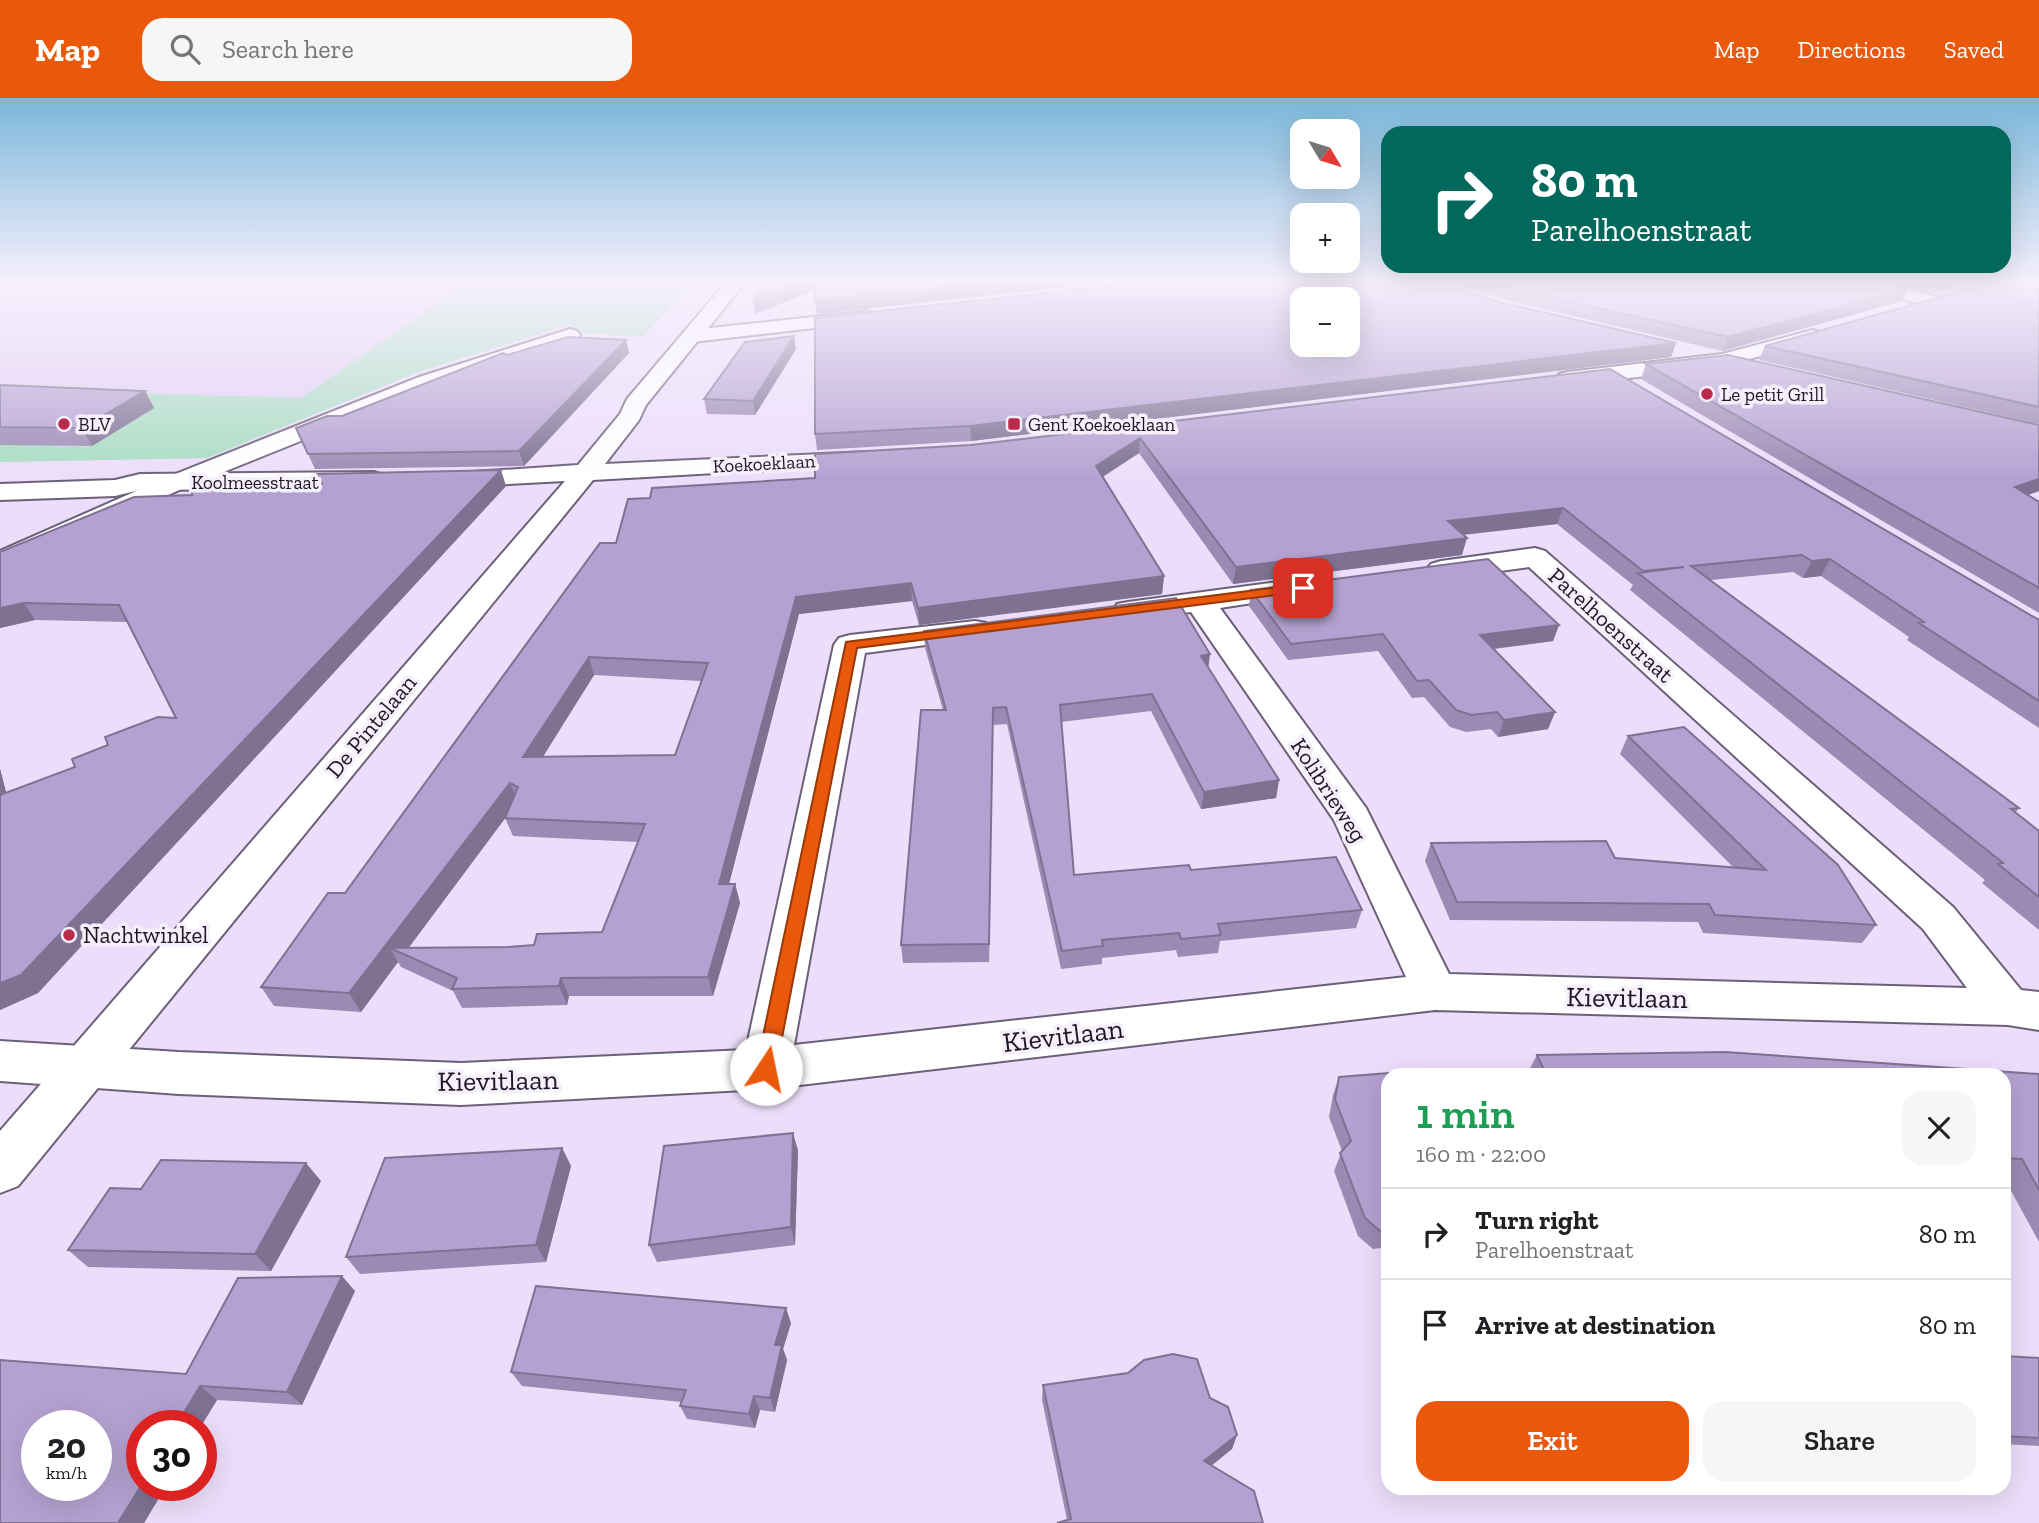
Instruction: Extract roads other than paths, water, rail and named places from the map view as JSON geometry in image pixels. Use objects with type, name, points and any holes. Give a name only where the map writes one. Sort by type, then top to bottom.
[{"type":"street","points":[[0,562],[177,482],[427,382],[535,346]]},
{"type":"street","name":"De Pintelaan","points":[[0,1169],[584,473],[631,415],[635,404],[683,346]]},
{"type":"street","points":[[1550,381],[1723,360],[1773,346]]},
{"type":"street","points":[[1671,347],[1762,369]]},
{"type":"street","points":[[1611,374],[1651,396]]},
{"type":"street","name":"Koekoeklaan","points":[[584,473],[888,457]]},
{"type":"street","points":[[423,479],[584,473]]},
{"type":"street","points":[[0,476],[120,474],[140,482]]},
{"type":"street","name":"Koolmeesstraat","points":[[140,482],[396,480]]},
{"type":"street","points":[[0,492],[115,488],[140,482]]},
{"type":"street","name":"Parelhoenstraat","points":[[1414,573],[1535,557],[1938,918],[2023,1009]]},
{"type":"street","points":[[1093,615],[1334,584]]},
{"type":"street","name":"Kolibrieweg","points":[[1200,602],[1352,817],[1435,992]]},
{"type":"street","points":[[766,1069],[850,645],[1001,626]]},
{"type":"street","name":"Kievitlaan","points":[[0,1061],[461,1084],[766,1069],[1435,992],[2023,1009]]},
{"type":"place","name":"Le petit Grill","points":[[1707,394]]},
{"type":"place","name":"BLV","points":[[64,424]]},
{"type":"place","name":"Gent Koekoeklaan","points":[[1014,424]]},
{"type":"place","name":"Nachtwinkel","points":[[69,935]]}]
